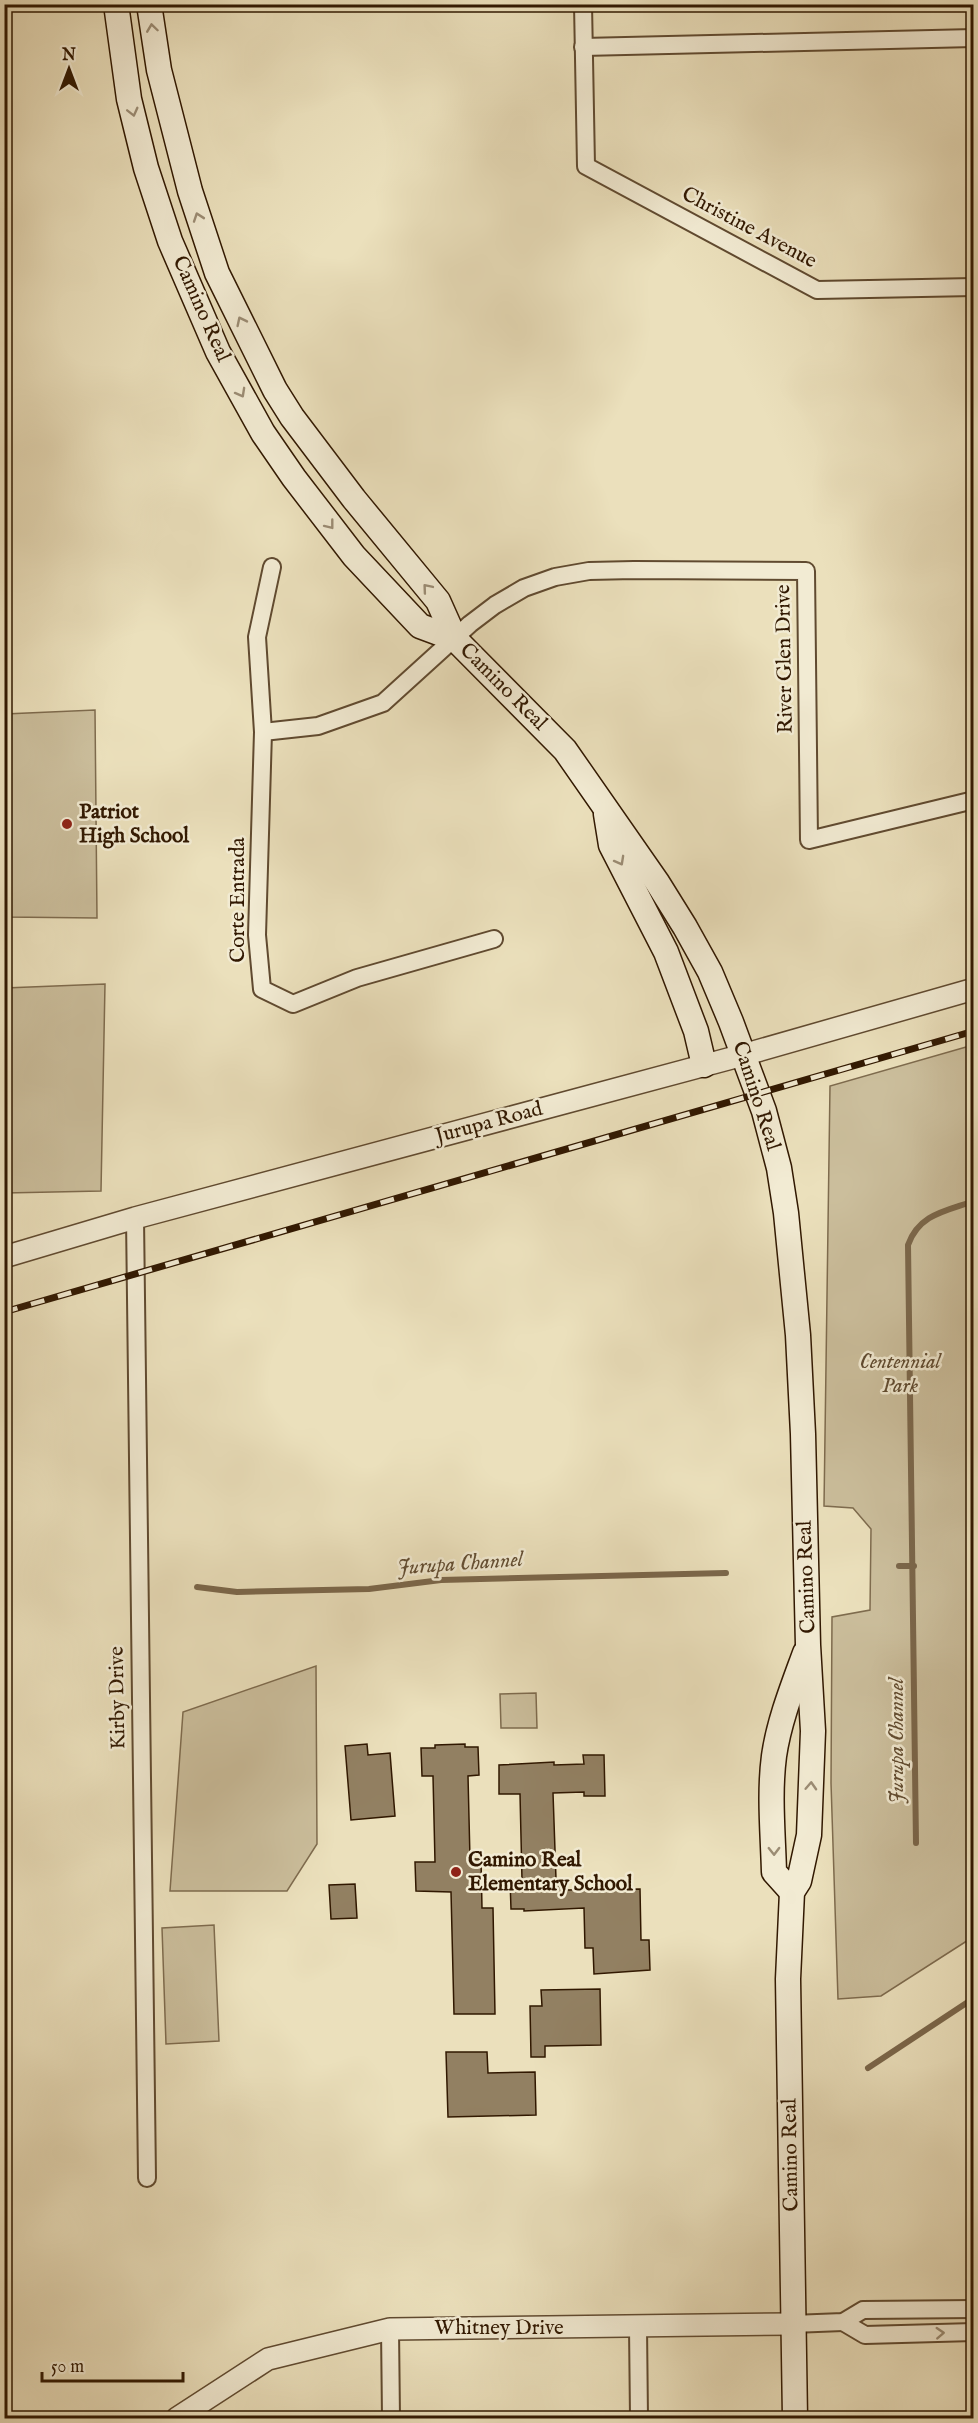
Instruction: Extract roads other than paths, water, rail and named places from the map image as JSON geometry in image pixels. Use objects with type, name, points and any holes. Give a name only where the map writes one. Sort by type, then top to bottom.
[{"type":"main road","name":"Camino Real","points":[[116,4],[129,99],[143,157],[170,241],[218,352],[263,433],[294,478],[354,556],[420,626],[455,639]]},
{"type":"main road","name":"Camino Real","points":[[149,4],[159,70],[182,163],[217,273],[275,390],[292,417],[354,499],[438,601],[455,639],[565,750],[657,882],[710,972],[767,1122],[779,1168],[786,1213],[798,1335],[813,1731],[809,1835],[799,1881],[792,1892],[788,1979],[795,2418]]},
{"type":"main road","points":[[124,54],[142,66],[165,150],[182,163]]},
{"type":"main road","points":[[605,805],[611,845],[666,952],[696,1030],[704,1065]]},
{"type":"main road","name":"Camino Real","points":[[792,1892],[774,1872],[774,1755],[792,1690],[808,1645]]},
{"type":"street","points":[[583,4],[583,47],[974,38]]},
{"type":"street","name":"Christine Avenue","points":[[583,47],[586,166],[817,290],[974,287]]},
{"type":"street","name":"Corte Entrada","points":[[272,567],[257,637],[263,732],[256,934],[262,988],[293,1004],[357,978],[494,939]]},
{"type":"street","name":"River Glen Drive","points":[[455,639],[495,605],[524,588],[555,577],[590,571],[806,571],[810,840],[974,800]]},
{"type":"street","points":[[263,732],[318,726],[382,703],[455,639]]},
{"type":"street","name":"Jurupa Road","points":[[4,1257],[135,1218],[743,1055],[974,989]]},
{"type":"street","name":"Kirby Drive","points":[[135,1218],[147,2178]]},
{"type":"street","points":[[911,2335],[912,2308]]},
{"type":"street","name":"Whitney Drive","points":[[177,2418],[268,2359],[390,2329],[792,2324],[843,2322],[863,2310],[974,2309]]},
{"type":"street","name":"Whitney Drive","points":[[843,2322],[865,2335],[974,2332]]},
{"type":"street","points":[[638,2327],[639,2418]]},
{"type":"street","points":[[390,2329],[391,2418]]},
{"type":"waterway","name":"Jurupa Channel","points":[[916,1843],[908,1245],[919,1226],[926,1220],[974,1201]]},
{"type":"waterway","name":"Jurupa Channel","points":[[899,1566],[914,1566]]},
{"type":"waterway","name":"Jurupa Channel","points":[[197,1587],[237,1592],[369,1589],[441,1580],[726,1573]]},
{"type":"waterway","points":[[868,2068],[974,1998]]},
{"type":"railway","points":[[4,1312],[974,1031]]},
{"type":"place","name":"Patriot High School","points":[[67,824]]},
{"type":"place","name":"Camino Real Elementary School","points":[[456,1872]]},
{"type":"park label","name":"Centennial Park","points":[[900,1374]]}]
